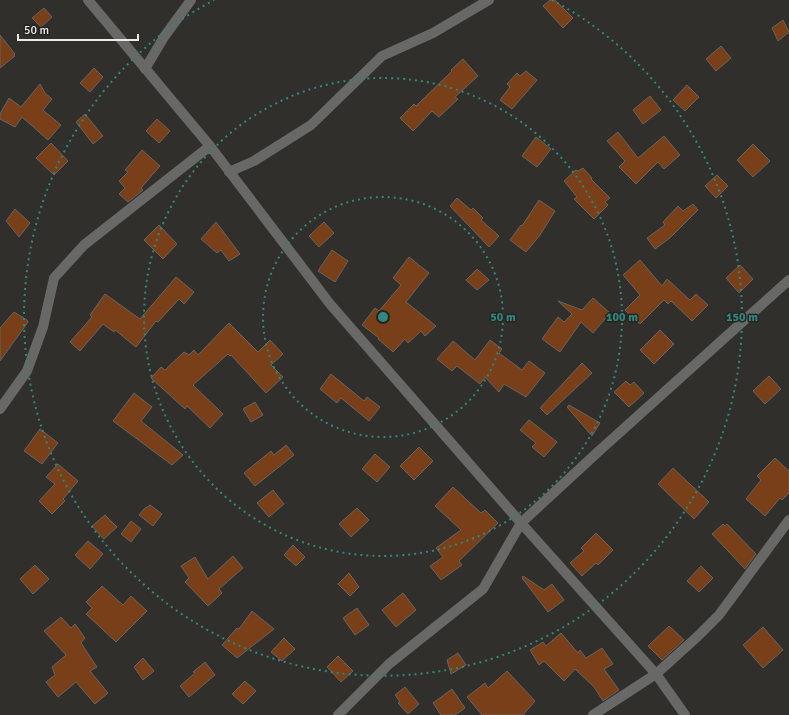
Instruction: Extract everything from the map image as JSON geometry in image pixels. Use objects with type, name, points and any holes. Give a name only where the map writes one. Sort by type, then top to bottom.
[{"type":"street","points":[[88,0],[210,146],[330,304],[521,523],[656,674],[685,715]]},
{"type":"street","points":[[145,69],[164,37],[191,0]]},
{"type":"street","points":[[229,172],[254,160],[311,125],[382,56],[433,33],[489,0]]},
{"type":"street","points":[[0,409],[27,371],[43,327],[54,278],[84,245],[210,146]]},
{"type":"street","points":[[338,715],[389,664],[483,589],[521,523],[789,280]]},
{"type":"street","points":[[593,715],[656,674],[697,637],[719,615],[789,520]]},
{"type":"building","points":[[550,0],[555,0],[573,18],[563,28],[543,6]]},
{"type":"building","points":[[44,8],[52,17],[41,27],[32,18]]},
{"type":"building","points":[[783,20],[789,32],[778,41],[772,28]]},
{"type":"building","points":[[0,35],[15,56],[0,68]]},
{"type":"building","points":[[721,46],[731,58],[716,71],[706,59]]},
{"type":"building","points":[[463,59],[478,76],[455,97],[458,99],[439,117],[432,111],[413,131],[400,118],[414,104],[416,106]]},
{"type":"building","points":[[94,68],[103,77],[90,92],[80,83]]},
{"type":"building","points":[[526,71],[537,80],[512,109],[500,100],[510,87],[507,84],[517,73],[520,76]]},
{"type":"building","points":[[40,84],[45,93],[52,99],[43,110],[61,125],[48,140],[22,117],[15,127],[0,119],[0,114],[9,98],[21,107]]},
{"type":"building","points":[[687,85],[699,97],[685,111],[673,100]]},
{"type":"building","points":[[650,96],[661,110],[643,124],[633,110]]},
{"type":"building","points":[[85,114],[103,136],[93,144],[76,122]]},
{"type":"building","points":[[157,119],[170,131],[159,143],[146,131]]},
{"type":"building","points":[[618,132],[638,158],[664,136],[680,155],[664,169],[658,162],[636,184],[619,167],[625,161],[607,141]]},
{"type":"building","points":[[536,137],[551,149],[537,167],[522,156]]},
{"type":"building","points":[[51,143],[68,161],[54,175],[36,158]]},
{"type":"building","points":[[753,144],[770,161],[753,177],[737,160]]},
{"type":"building","points":[[142,150],[160,166],[141,188],[143,190],[128,202],[119,194],[125,188],[119,181],[128,172],[125,170]]},
{"type":"building","points":[[583,168],[592,178],[591,179],[610,198],[605,202],[608,205],[594,219],[574,199],[577,197],[564,181],[576,170],[578,171]]},
{"type":"building","points":[[717,175],[728,186],[716,198],[705,186]]},
{"type":"building","points":[[457,198],[471,210],[473,208],[483,218],[481,220],[499,236],[489,247],[450,206]]},
{"type":"building","points":[[539,200],[555,211],[540,235],[526,252],[510,240],[521,225],[522,226]]},
{"type":"building","points":[[693,204],[698,210],[671,237],[655,249],[647,238],[665,225],[663,222],[678,206],[683,211]]},
{"type":"building","points":[[15,209],[30,223],[19,237],[6,221]]},
{"type":"building","points":[[216,222],[240,254],[229,261],[221,250],[217,253],[201,239]]},
{"type":"building","points":[[324,222],[334,233],[319,247],[309,236]]},
{"type":"building","points":[[159,225],[177,244],[163,259],[144,240]]},
{"type":"building","points":[[332,250],[348,261],[335,282],[318,271]]},
{"type":"building","points":[[409,257],[429,273],[406,302],[436,326],[425,336],[421,331],[408,343],[405,339],[393,352],[378,339],[379,338],[362,325],[375,308],[379,311],[401,285],[393,278]]},
{"type":"building","points":[[640,260],[662,286],[667,279],[690,300],[696,294],[708,305],[692,321],[671,301],[668,304],[664,300],[640,324],[625,310],[640,295],[623,275]]},
{"type":"building","points":[[740,265],[753,279],[739,293],[726,278]]},
{"type":"building","points":[[477,269],[489,280],[477,290],[466,280]]},
{"type":"building","points":[[176,277],[194,292],[184,304],[179,299],[158,322],[156,321],[136,347],[115,330],[114,332],[103,324],[80,351],[70,342],[92,317],[90,315],[105,294],[140,319]]},
{"type":"building","points":[[593,298],[610,313],[593,333],[581,322],[560,352],[542,339],[558,317],[564,322],[572,314],[558,301],[582,310]]},
{"type":"building","points":[[14,312],[28,322],[0,361],[0,328]]},
{"type":"building","points":[[229,323],[258,352],[270,340],[283,354],[271,365],[283,377],[266,393],[231,355],[230,356],[228,354],[193,385],[223,414],[210,428],[187,406],[185,409],[151,378],[161,367],[165,370],[184,352],[189,355],[194,350],[198,355]]},
{"type":"building","points":[[660,330],[674,344],[654,364],[640,350]]},
{"type":"building","points":[[490,340],[502,349],[499,353],[522,370],[529,361],[545,373],[526,397],[504,384],[499,392],[485,377],[480,384],[457,366],[452,371],[437,359],[453,341],[475,360]]},
{"type":"building","points":[[582,363],[592,373],[547,415],[540,408]]},
{"type":"building","points":[[331,374],[364,401],[367,397],[380,407],[369,421],[341,398],[337,403],[320,389]]},
{"type":"building","points":[[769,376],[781,389],[765,404],[753,391]]},
{"type":"building","points":[[626,381],[630,385],[634,382],[644,393],[629,407],[614,392]]},
{"type":"building","points":[[134,393],[152,407],[141,421],[183,455],[172,465],[113,421]]},
{"type":"building","points":[[255,402],[263,415],[251,422],[243,409]]},
{"type":"building","points":[[569,405],[600,423],[592,436],[567,407]]},
{"type":"building","points":[[529,420],[557,442],[544,457],[532,447],[536,443],[520,430]]},
{"type":"building","points":[[40,429],[58,443],[42,464],[24,451]]},
{"type":"building","points":[[286,445],[294,455],[255,486],[244,473],[271,451],[274,455]]},
{"type":"building","points":[[419,447],[433,461],[414,480],[400,466]]},
{"type":"building","points":[[375,454],[390,467],[377,482],[362,469]]},
{"type":"building","points":[[775,458],[789,471],[789,493],[782,500],[780,498],[765,516],[746,499],[761,480],[757,476]]},
{"type":"building","points":[[58,464],[78,481],[63,499],[65,501],[52,514],[39,501],[55,484],[46,477]]},
{"type":"building","points":[[673,468],[709,502],[694,519],[658,484]]},
{"type":"building","points":[[453,487],[481,513],[485,510],[498,523],[459,561],[462,565],[441,580],[430,566],[443,557],[436,548],[461,530],[435,506]]},
{"type":"building","points":[[273,490],[284,504],[269,517],[257,503]]},
{"type":"building","points":[[150,505],[162,514],[153,526],[139,515]]},
{"type":"building","points":[[357,508],[369,520],[351,537],[339,524]]},
{"type":"building","points":[[105,515],[117,527],[104,539],[92,526]]},
{"type":"building","points":[[131,521],[141,529],[131,542],[121,534]]},
{"type":"building","points":[[723,524],[725,526],[727,524],[756,554],[745,569],[712,534]]},
{"type":"building","points":[[596,533],[613,550],[598,565],[596,563],[582,576],[570,563],[584,551],[581,548]]},
{"type":"building","points":[[88,541],[103,554],[90,569],[75,555]]},
{"type":"building","points":[[293,545],[305,557],[296,566],[284,555]]},
{"type":"building","points":[[233,556],[243,568],[219,589],[222,593],[208,606],[185,582],[189,578],[181,566],[195,557],[208,579]]},
{"type":"building","points":[[35,565],[49,579],[33,594],[20,579]]},
{"type":"building","points":[[701,566],[713,578],[699,592],[687,581]]},
{"type":"building","points":[[349,573],[359,587],[350,596],[338,584]]},
{"type":"building","points":[[523,576],[544,590],[552,584],[564,600],[548,612],[522,578]]},
{"type":"building","points":[[102,586],[123,605],[131,596],[147,611],[116,642],[86,614],[92,608],[86,602]]},
{"type":"building","points":[[403,593],[416,610],[396,627],[382,610]]},
{"type":"building","points":[[357,608],[369,625],[355,635],[343,618]]},
{"type":"building","points":[[252,611],[274,629],[237,658],[222,645],[237,628],[239,629]]},
{"type":"building","points":[[61,617],[71,628],[75,624],[85,638],[81,643],[97,667],[90,671],[108,693],[95,704],[76,682],[58,697],[46,682],[55,675],[52,667],[66,655],[44,631]]},
{"type":"building","points":[[669,626],[684,640],[662,660],[648,646]]},
{"type":"building","points":[[763,627],[783,650],[763,668],[743,645]]},
{"type":"building","points":[[561,633],[578,653],[580,650],[586,658],[602,648],[613,664],[604,669],[619,690],[603,701],[594,687],[575,669],[564,681],[544,661],[539,665],[530,650],[543,642],[546,646]]},
{"type":"building","points":[[284,638],[295,649],[282,661],[271,652]]},
{"type":"building","points":[[458,653],[466,665],[451,674],[447,660]]},
{"type":"building","points":[[338,656],[353,671],[341,682],[327,667]]},
{"type":"building","points":[[143,658],[154,671],[143,680],[134,667]]},
{"type":"building","points":[[205,662],[215,675],[189,697],[180,686]]},
{"type":"building","points":[[507,671],[535,701],[523,715],[482,715],[467,697],[485,683],[488,688]]},
{"type":"building","points":[[245,681],[256,691],[243,704],[232,694]]},
{"type":"building","points":[[405,687],[419,704],[408,714],[398,703],[400,702],[395,695]]},
{"type":"building","points":[[452,689],[465,708],[455,715],[441,715],[433,703]]}]
